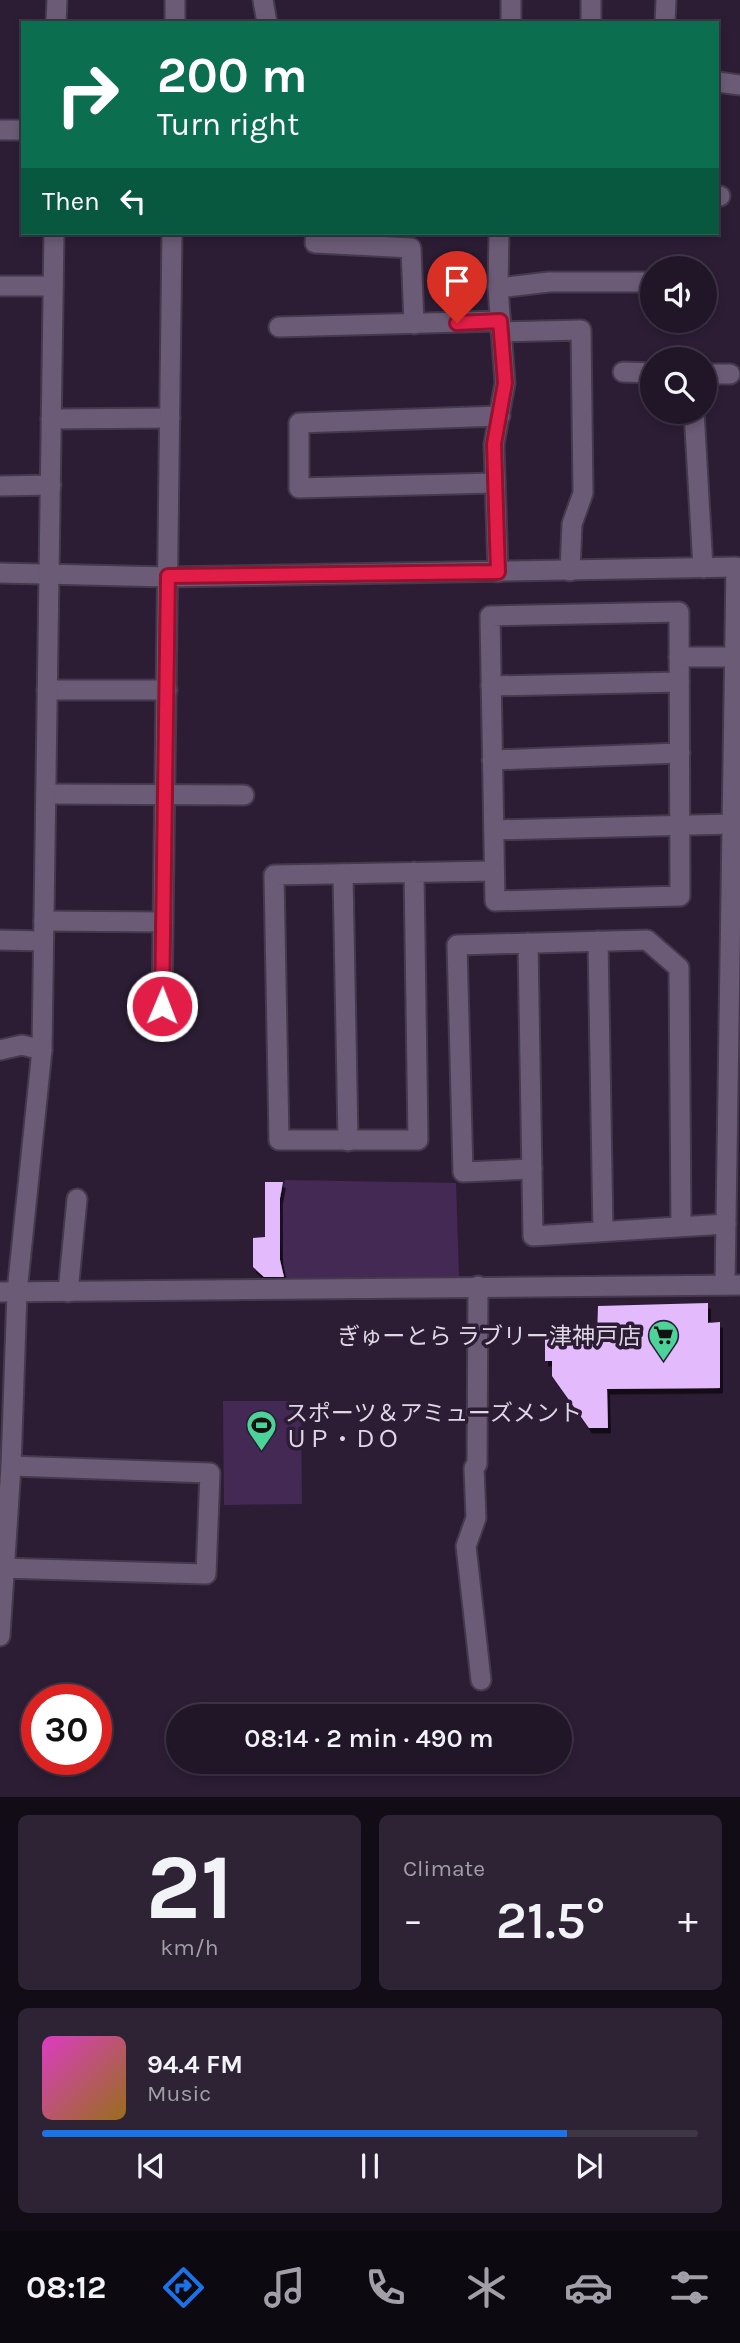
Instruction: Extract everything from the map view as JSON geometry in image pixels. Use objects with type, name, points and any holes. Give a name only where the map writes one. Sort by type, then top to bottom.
[{"type":"street","points":[[56,21],[57,0]]},
{"type":"street","points":[[175,0],[175,21]]},
{"type":"street","points":[[264,0],[267,21]]},
{"type":"street","points":[[511,21],[512,0]]},
{"type":"street","points":[[591,0],[591,21]]},
{"type":"street","points":[[665,21],[666,0]]},
{"type":"street","points":[[719,82],[740,85]]},
{"type":"street","points":[[0,130],[21,130]]},
{"type":"street","points":[[0,1636],[7,1454],[8,1292],[42,1050],[54,235]]},
{"type":"street","points":[[162,1006],[172,235]]},
{"type":"street","points":[[316,235],[315,243],[411,248],[414,324]]},
{"type":"street","points":[[498,572],[494,444],[505,383],[498,288],[499,235]]},
{"type":"street","points":[[498,288],[549,282],[640,282]]},
{"type":"street","points":[[0,286],[53,286]]},
{"type":"street","points":[[279,327],[414,324],[581,330],[583,493],[572,524],[570,570]]},
{"type":"street","points":[[623,372],[640,373]]},
{"type":"street","points":[[717,374],[730,374]]},
{"type":"street","points":[[495,483],[299,488],[299,423],[500,415]]},
{"type":"street","points":[[51,419],[170,418]]},
{"type":"street","points":[[695,424],[703,568]]},
{"type":"street","points":[[0,486],[51,485]]},
{"type":"street","points":[[0,573],[168,576],[736,567],[732,824],[734,1036],[726,1224],[733,1285],[8,1292]]},
{"type":"street","points":[[679,612],[679,682],[680,896],[495,901],[490,616],[679,612]]},
{"type":"street","points":[[679,657],[734,657]]},
{"type":"street","points":[[491,686],[679,682]]},
{"type":"street","points":[[47,690],[167,690]]},
{"type":"street","points":[[492,760],[680,753]]},
{"type":"street","points":[[46,794],[244,795]]},
{"type":"street","points":[[494,830],[732,824]]},
{"type":"street","points":[[414,872],[418,1140],[279,1140],[274,875],[414,872],[494,871]]},
{"type":"street","points":[[343,874],[348,1140]]},
{"type":"street","points":[[0,940],[44,931],[163,922]]},
{"type":"street","points":[[532,1169],[463,1172],[457,945],[647,940],[679,968],[681,1226]]},
{"type":"street","points":[[598,941],[603,1231]]},
{"type":"street","points":[[528,943],[533,1236],[726,1224]]},
{"type":"street","points":[[0,1050],[22,1045],[42,1050]]},
{"type":"street","points":[[68,1292],[77,1199]]},
{"type":"street","points":[[478,1286],[477,1464],[474,1468],[476,1518],[466,1546],[481,1680]]},
{"type":"street","points":[[3,1568],[206,1574],[210,1473],[7,1454]]},
{"type":"shaded area","points":[[285,1180],[456,1183],[459,1277],[287,1279],[280,1230]]},
{"type":"shaded area","name":"スポーツ＆アミューズメント ＵＰ・ＤＯ","points":[[223,1401],[301,1401],[302,1504],[224,1505]]},
{"type":"building","points":[[265,1182],[283,1182],[280,1198],[280,1260],[284,1277],[264,1277],[253,1267],[253,1238],[265,1237]]},
{"type":"building","name":"ぎゅーとら ラブリー津神戸店","points":[[708,1303],[708,1323],[720,1322],[720,1388],[607,1389],[608,1428],[589,1428],[552,1376],[552,1361],[545,1361],[545,1339],[597,1338],[598,1306]]},
{"type":"place","name":"ぎゅーとら ラブリー津神戸店","points":[[664,1363]]},
{"type":"place","name":"スポーツ＆アミューズメント ＵＰ・ＤＯ","points":[[262,1453]]},
{"type":"route","points":[[162,1006],[168,576],[498,572],[494,444],[505,383],[500,321],[457,323]]}]
